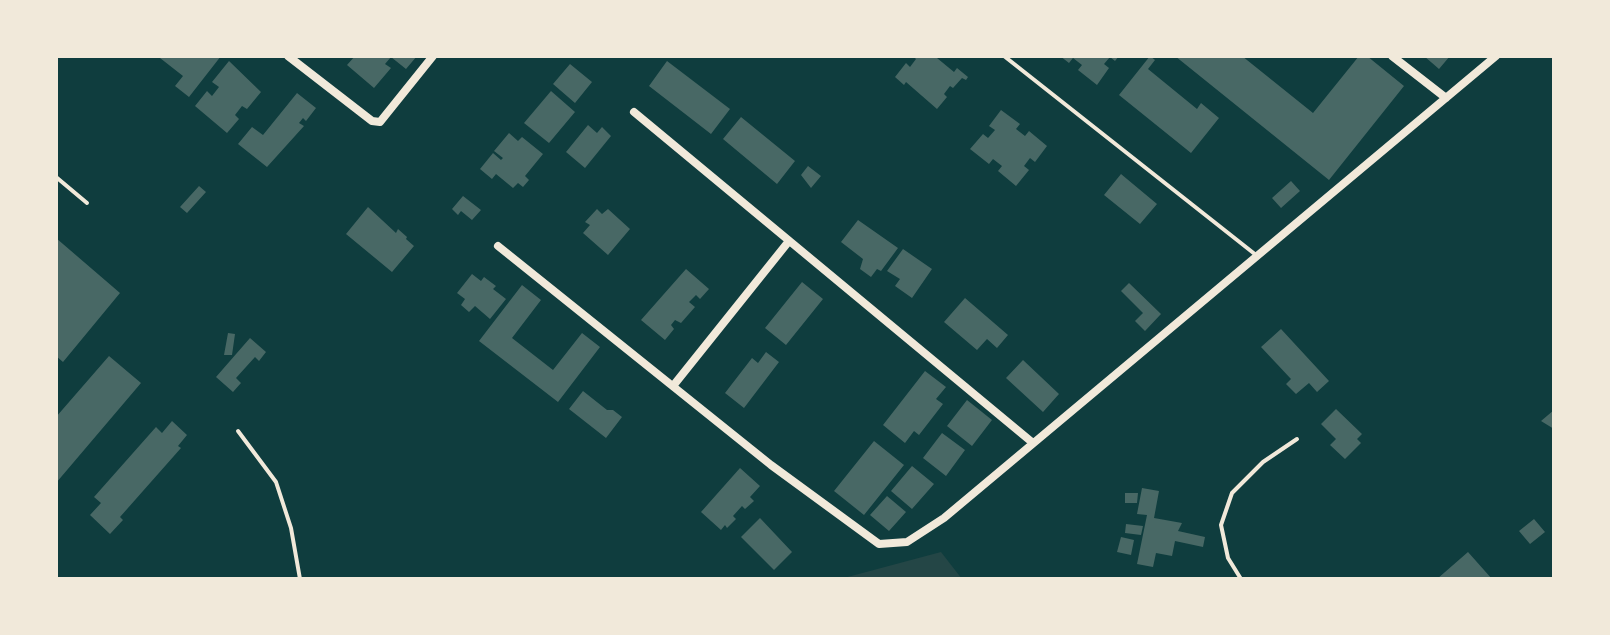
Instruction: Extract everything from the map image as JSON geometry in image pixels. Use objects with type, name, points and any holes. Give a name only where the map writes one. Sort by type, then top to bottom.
[{"type":"street","points":[[288,56],[372,121],[380,122],[433,56]]},
{"type":"street","points":[[1392,56],[1446,98]]},
{"type":"street","points":[[498,246],[771,465],[879,544],[907,542],[944,518],[1496,56]]},
{"type":"street","points":[[634,112],[1033,443]]},
{"type":"street","points":[[673,386],[789,241]]},
{"type":"lane","points":[[1004,56],[1258,257]]},
{"type":"lane","points":[[56,177],[87,203]]},
{"type":"lane","points":[[238,431],[276,482],[291,528],[300,579]]},
{"type":"lane","points":[[1241,579],[1228,558],[1221,525],[1232,493],[1263,462],[1297,439]]},
{"type":"shaded area","points":[[941,552],[962,579],[840,579]]},
{"type":"building","points":[[221,56],[189,97],[175,86],[183,76],[160,58]]},
{"type":"building","points":[[355,56],[417,56],[406,69],[391,57],[385,64],[391,68],[374,88],[347,65]]},
{"type":"building","points":[[913,56],[938,56],[954,72],[957,68],[968,77],[966,80],[962,78],[953,88],[950,86],[944,94],[947,97],[937,109],[906,82],[904,85],[895,77],[906,63],[910,67],[916,59]]},
{"type":"building","points":[[1060,56],[1119,56],[1115,61],[1110,57],[1104,64],[1109,68],[1097,85],[1078,70],[1082,65],[1073,58],[1069,63]]},
{"type":"building","points":[[1150,56],[1155,60],[1148,69],[1197,109],[1201,103],[1219,118],[1191,153],[1119,95]]},
{"type":"building","points":[[1175,56],[1242,56],[1313,113],[1359,56],[1367,56],[1404,86],[1329,180]]},
{"type":"building","points":[[1424,56],[1450,56],[1439,69]]},
{"type":"building","points":[[229,61],[261,92],[247,109],[242,106],[235,115],[239,119],[227,133],[195,106],[207,91],[212,96],[219,87],[212,82]]},
{"type":"building","points":[[667,61],[730,109],[711,134],[649,86]]},
{"type":"building","points":[[570,64],[592,82],[575,103],[553,84]]},
{"type":"building","points":[[551,91],[575,112],[549,143],[524,123]]},
{"type":"building","points":[[297,93],[316,108],[306,121],[303,118],[299,123],[304,126],[267,167],[238,144],[252,127],[263,135]]},
{"type":"building","points":[[1001,110],[1020,124],[1016,129],[1025,136],[1029,131],[1047,146],[1035,162],[1030,158],[1024,166],[1029,170],[1016,186],[998,171],[1002,166],[993,159],[989,164],[970,149],[983,134],[988,138],[995,130],[989,126]]},
{"type":"building","points":[[741,117],[795,161],[777,184],[723,139]]},
{"type":"building","points":[[588,125],[597,133],[602,127],[611,136],[585,168],[566,152]]},
{"type":"building","points":[[509,133],[518,141],[522,137],[543,154],[525,176],[529,180],[523,187],[518,183],[513,188],[496,174],[492,179],[480,169],[493,153],[501,160],[503,158],[494,151]]},
{"type":"building","points":[[808,166],[821,176],[811,188],[801,175]]},
{"type":"building","points":[[1121,174],[1157,204],[1140,224],[1104,195]]},
{"type":"building","points":[[1291,181],[1300,191],[1281,208],[1272,198]]},
{"type":"building","points":[[199,186],[206,192],[187,213],[180,207]]},
{"type":"building","points":[[463,196],[481,210],[472,220],[461,211],[458,215],[452,209]]},
{"type":"building","points":[[368,207],[396,233],[398,229],[414,246],[392,272],[346,234]]},
{"type":"building","points":[[597,209],[602,214],[608,209],[630,229],[608,255],[583,233],[590,225],[585,222]]},
{"type":"building","points":[[858,220],[898,248],[881,271],[877,269],[871,277],[860,269],[863,259],[841,242]]},
{"type":"building","points":[[56,238],[120,293],[63,362],[56,356]]},
{"type":"building","points":[[903,249],[932,269],[912,298],[895,286],[900,279],[887,271]]},
{"type":"building","points":[[686,269],[709,289],[700,299],[696,295],[689,302],[695,307],[681,323],[675,320],[671,325],[674,329],[665,340],[641,320]]},
{"type":"building","points":[[472,274],[481,281],[484,277],[506,299],[490,319],[475,306],[469,312],[461,305],[465,299],[457,293]]},
{"type":"building","points":[[802,282],[823,299],[786,345],[765,328]]},
{"type":"building","points":[[1129,283],[1161,314],[1145,331],[1135,321],[1143,313],[1121,291]]},
{"type":"building","points":[[522,285],[541,300],[512,338],[553,370],[582,333],[600,347],[558,402],[479,341]]},
{"type":"building","points":[[965,298],[1008,335],[997,348],[987,339],[977,350],[944,322]]},
{"type":"building","points":[[1281,329],[1329,381],[1317,392],[1309,383],[1296,394],[1286,384],[1291,379],[1261,347]]},
{"type":"building","points":[[228,333],[235,334],[232,355],[224,355]]},
{"type":"building","points":[[250,338],[266,352],[259,361],[255,357],[236,378],[241,383],[233,392],[216,377]]},
{"type":"building","points":[[766,352],[779,362],[744,408],[725,393],[752,358],[758,363]]},
{"type":"building","points":[[109,356],[141,383],[56,483],[56,417]]},
{"type":"building","points":[[1023,360],[1059,394],[1043,412],[1006,378]]},
{"type":"building","points":[[925,371],[946,387],[936,399],[943,404],[919,435],[914,431],[905,443],[883,425]]},
{"type":"building","points":[[583,391],[607,410],[613,410],[622,417],[606,438],[569,409]]},
{"type":"building","points":[[967,400],[992,420],[972,446],[947,426]]},
{"type":"building","points":[[1336,409],[1362,434],[1357,439],[1361,443],[1345,459],[1330,445],[1336,439],[1321,424]]},
{"type":"building","points":[[1554,410],[1554,429],[1541,421]]},
{"type":"building","points":[[172,421],[187,435],[178,446],[181,448],[120,517],[123,520],[110,534],[90,515],[101,503],[94,497],[156,427],[162,433]]},
{"type":"building","points":[[942,433],[965,450],[946,476],[923,458]]},
{"type":"building","points":[[874,441],[904,465],[864,515],[834,491]]},
{"type":"building","points":[[912,466],[934,484],[912,509],[891,491]]},
{"type":"building","points":[[740,468],[760,486],[750,497],[754,501],[745,509],[742,506],[733,516],[736,519],[721,530],[701,512]]},
{"type":"building","points":[[1142,488],[1159,491],[1154,518],[1182,523],[1178,531],[1205,537],[1203,547],[1175,541],[1172,556],[1156,553],[1153,567],[1137,564],[1147,515],[1137,514]]},
{"type":"building","points":[[1125,493],[1138,493],[1137,503],[1125,503]]},
{"type":"building","points":[[887,496],[906,512],[889,531],[870,515]]},
{"type":"building","points":[[760,518],[792,552],[774,570],[741,537]]},
{"type":"building","points":[[1534,519],[1545,532],[1530,544],[1519,531]]},
{"type":"building","points":[[1126,524],[1143,526],[1141,535],[1125,533]]},
{"type":"building","points":[[1121,537],[1134,540],[1131,555],[1117,552]]},
{"type":"building","points":[[1468,552],[1492,579],[1437,579]]}]
